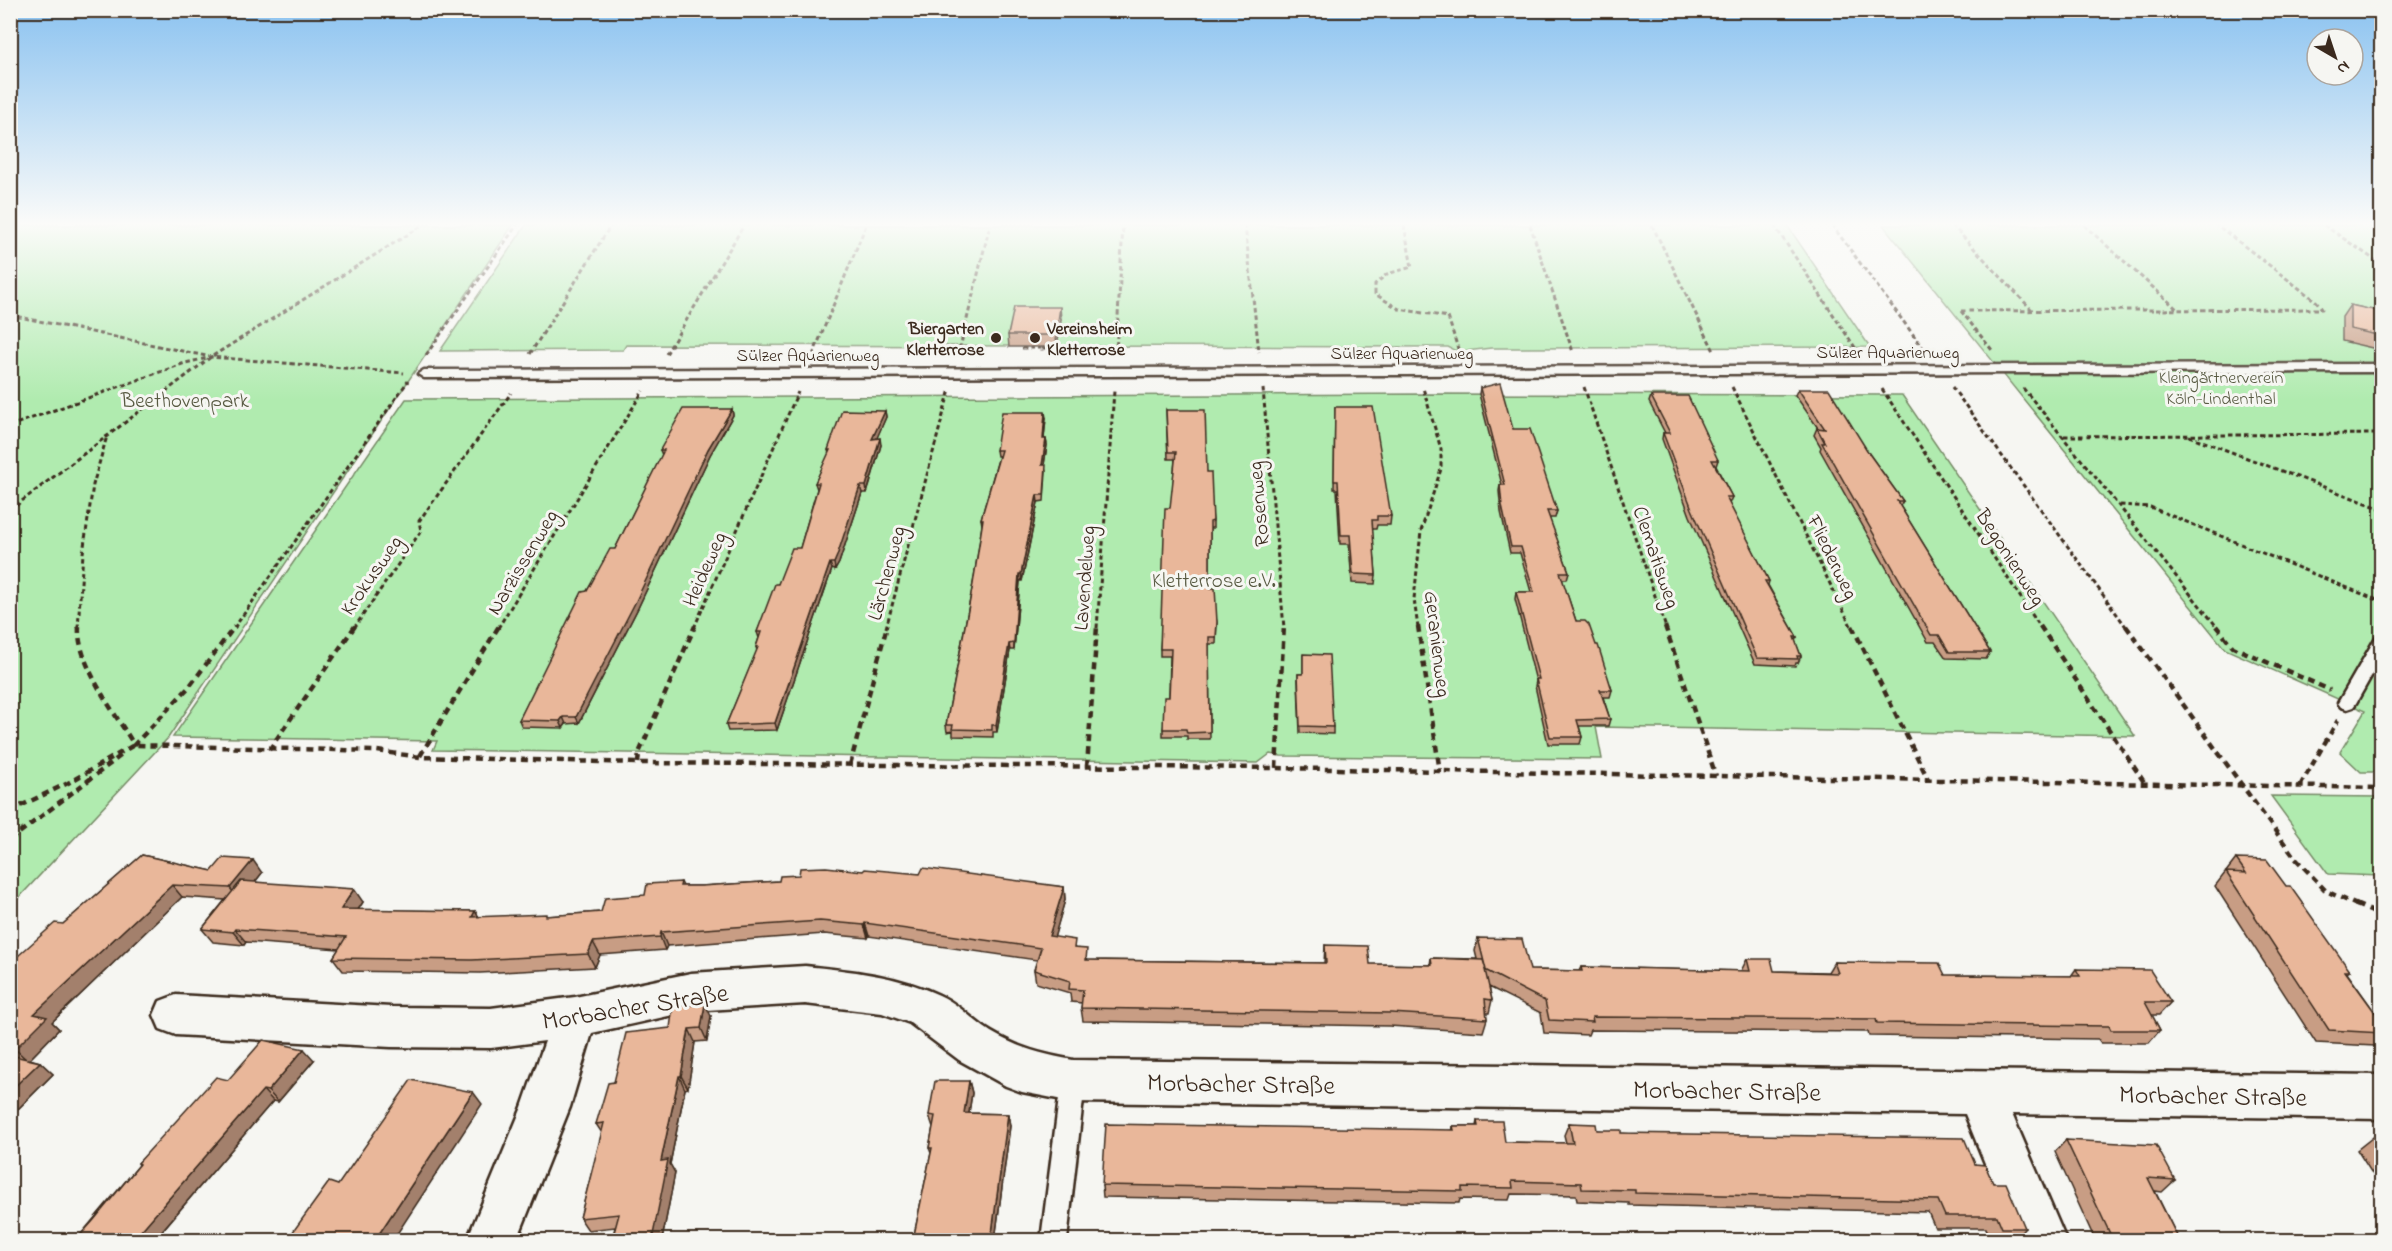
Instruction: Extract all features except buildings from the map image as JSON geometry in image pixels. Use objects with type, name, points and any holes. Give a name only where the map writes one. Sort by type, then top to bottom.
[{"type":"street","name":"Morbacher Straße","points":[[176,1015],[391,1027],[491,1028],[575,1017],[691,992],[805,985],[882,994],[925,1009],[975,1046],[1022,1071],[1073,1081],[2382,1097]]},
{"type":"street","points":[[492,1240],[546,1107],[575,1017]]},
{"type":"street","points":[[1980,1093],[2041,1240]]},
{"type":"lane","name":"Sülzer Aquarienweg","points":[[418,374],[2382,368]]},
{"type":"lane","points":[[2348,703],[2382,641]]},
{"type":"lane","points":[[1054,1240],[1073,1081]]},
{"type":"path","points":[[10,510],[211,357],[329,283]]},
{"type":"path","points":[[426,356],[476,283]]},
{"type":"path","points":[[532,350],[574,283]]},
{"type":"path","points":[[671,345],[708,283]]},
{"type":"path","points":[[817,346],[842,283]]},
{"type":"path","points":[[960,347],[976,283]]},
{"type":"path","points":[[1116,347],[1120,283]]},
{"type":"path","points":[[1252,283],[1259,347]]},
{"type":"path","points":[[1376,283],[1375,294],[1382,302],[1396,309],[1448,317],[1459,352]]},
{"type":"path","points":[[1550,283],[1571,347]]},
{"type":"path","points":[[1681,283],[1712,346]]},
{"type":"path","points":[[1813,283],[1855,347]]},
{"type":"path","points":[[1875,283],[2295,858],[2326,891],[2382,916]]},
{"type":"path","points":[[2006,283],[2032,311]]},
{"type":"path","points":[[2149,283],[2178,310]]},
{"type":"path","points":[[1979,333],[1961,311],[2322,309],[2317,302],[2293,283]]},
{"type":"path","points":[[10,315],[211,357],[418,374]]},
{"type":"path","points":[[1042,348],[1108,349],[1116,357]]},
{"type":"path","points":[[10,426],[185,363],[211,357]]},
{"type":"path","points":[[10,840],[134,745],[189,687],[418,374]]},
{"type":"path","name":"Begonienweg","points":[[1886,394],[2144,783]]},
{"type":"path","points":[[2028,394],[2233,647],[2333,691]]},
{"type":"path","name":"Geranienweg","points":[[1425,395],[1441,449],[1441,469],[1421,531],[1414,599],[1440,772]]},
{"type":"path","name":"Clematisweg","points":[[1587,395],[1716,776]]},
{"type":"path","name":"Fliederweg","points":[[1736,395],[1903,731]]},
{"type":"path","name":"Rosenweg","points":[[1264,396],[1284,627],[1276,768]]},
{"type":"path","name":"Lärchenweg","points":[[850,765],[854,757],[948,397]]},
{"type":"path","name":"Lavendelweg","points":[[1087,767],[1113,397]]},
{"type":"path","name":"Krokusweg","points":[[269,750],[421,531],[419,521],[507,398]]},
{"type":"path","name":"Narzissenweg","points":[[420,757],[639,398]]},
{"type":"path","name":"Heideweg","points":[[639,753],[795,398]]},
{"type":"path","points":[[2064,436],[2382,434]]},
{"type":"path","points":[[108,435],[93,485],[83,553],[78,636],[87,664],[134,745]]},
{"type":"path","points":[[2185,435],[2382,509]]},
{"type":"path","points":[[2120,505],[2150,507],[2382,602]]},
{"type":"path","points":[[2300,787],[2348,703]]},
{"type":"path","points":[[1903,731],[1928,779]]},
{"type":"path","points":[[10,811],[69,783],[134,745],[377,751],[420,757],[638,763],[1276,768],[2382,788]]},
{"type":"path","points":[[638,763],[639,753]]},
{"type":"green space","name":"Beethovenpark","points":[[11,283],[474,283],[168,738],[11,906]]},
{"type":"green space","points":[[486,283],[1827,283],[1870,347],[1491,348],[1458,352],[1448,347],[626,345],[623,350],[440,351]]},
{"type":"green space","name":"Kleingärtnerverein Köln-Lindenthal","points":[[1930,283],[2381,283],[2381,772],[2361,772],[2340,752],[2365,711],[2225,649]]},
{"type":"green space","name":"Kletterrose e.V.","points":[[1429,394],[1902,395],[2135,736],[1596,727],[1602,759],[1281,756],[1270,754],[1258,763],[433,750],[437,741],[173,737],[406,399]]},
{"type":"green space","points":[[2271,796],[2381,797],[2381,876],[2328,874]]},
{"type":"place","name":"Biergarten Kletterrose","points":[[996,338]]},
{"type":"place","name":"Vereinsheim Kletterrose","points":[[1035,338]]}]
